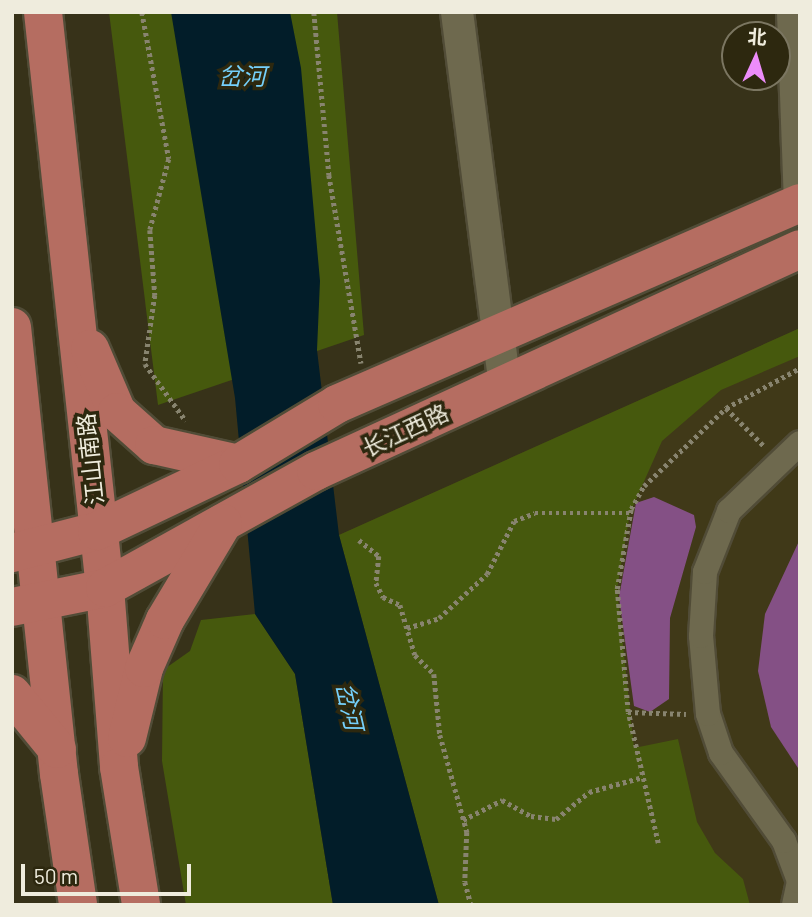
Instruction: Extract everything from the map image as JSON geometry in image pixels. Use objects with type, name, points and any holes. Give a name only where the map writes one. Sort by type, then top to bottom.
[{"type":"main road","name":"江山南路","points":[[43,12],[105,587],[119,767],[141,905]]},
{"type":"main road","points":[[25,550],[97,531],[225,461],[366,391],[798,204]]},
{"type":"main road","name":"长江西路","points":[[27,604],[105,587],[317,471],[800,249]]},
{"type":"main road","points":[[75,311],[117,412],[154,445],[225,461]]},
{"type":"main road","points":[[12,327],[27,604],[57,749],[78,905]]},
{"type":"main road","points":[[119,767],[150,656],[165,621],[223,523]]},
{"type":"main road","points":[[12,694],[57,749]]},
{"type":"street","points":[[457,12],[496,335],[505,385]]},
{"type":"street","points":[[789,12],[797,81],[798,204]]},
{"type":"street","points":[[794,905],[799,881],[784,841],[721,752],[708,714],[701,636],[705,572],[729,511],[778,460],[800,443]]},
{"type":"path","points":[[142,12],[169,159],[150,230],[155,295],[145,364],[225,461]]},
{"type":"path","points":[[314,12],[329,175],[366,391]]},
{"type":"path","points":[[658,843],[628,712],[617,589],[630,513],[644,486],[726,408],[800,368]]},
{"type":"path","points":[[726,408],[778,460]]},
{"type":"path","points":[[407,628],[439,618],[487,574],[514,521],[535,513],[630,513]]},
{"type":"path","points":[[359,540],[379,556],[376,583],[383,597],[400,605],[415,655],[434,674],[440,735],[463,820],[471,905]]},
{"type":"path","points":[[628,712],[708,714]]},
{"type":"path","points":[[463,820],[502,800],[531,816],[556,819],[589,792],[643,777]]},
{"type":"shaded area","points":[[800,328],[800,905],[439,905],[339,535]]},
{"type":"green space","points":[[109,12],[337,12],[364,335],[158,405]]},
{"type":"green space","points":[[800,328],[800,356],[721,390],[662,441],[630,513],[617,589],[634,748],[678,739],[697,822],[715,853],[743,879],[750,905],[439,905],[339,535]]},
{"type":"green space","points":[[255,614],[295,674],[333,905],[186,905],[162,761],[163,670],[190,651],[201,620]]},
{"type":"water","name":"岔河","points":[[171,12],[290,12],[301,68],[320,281],[317,350],[339,535],[439,905],[333,905],[295,674],[255,614],[235,398]]},
{"type":"building","points":[[654,497],[694,515],[696,527],[670,618],[669,699],[650,712],[634,706],[619,597],[636,503]]},
{"type":"building","points":[[800,539],[800,771],[771,727],[758,671],[765,614]]}]
